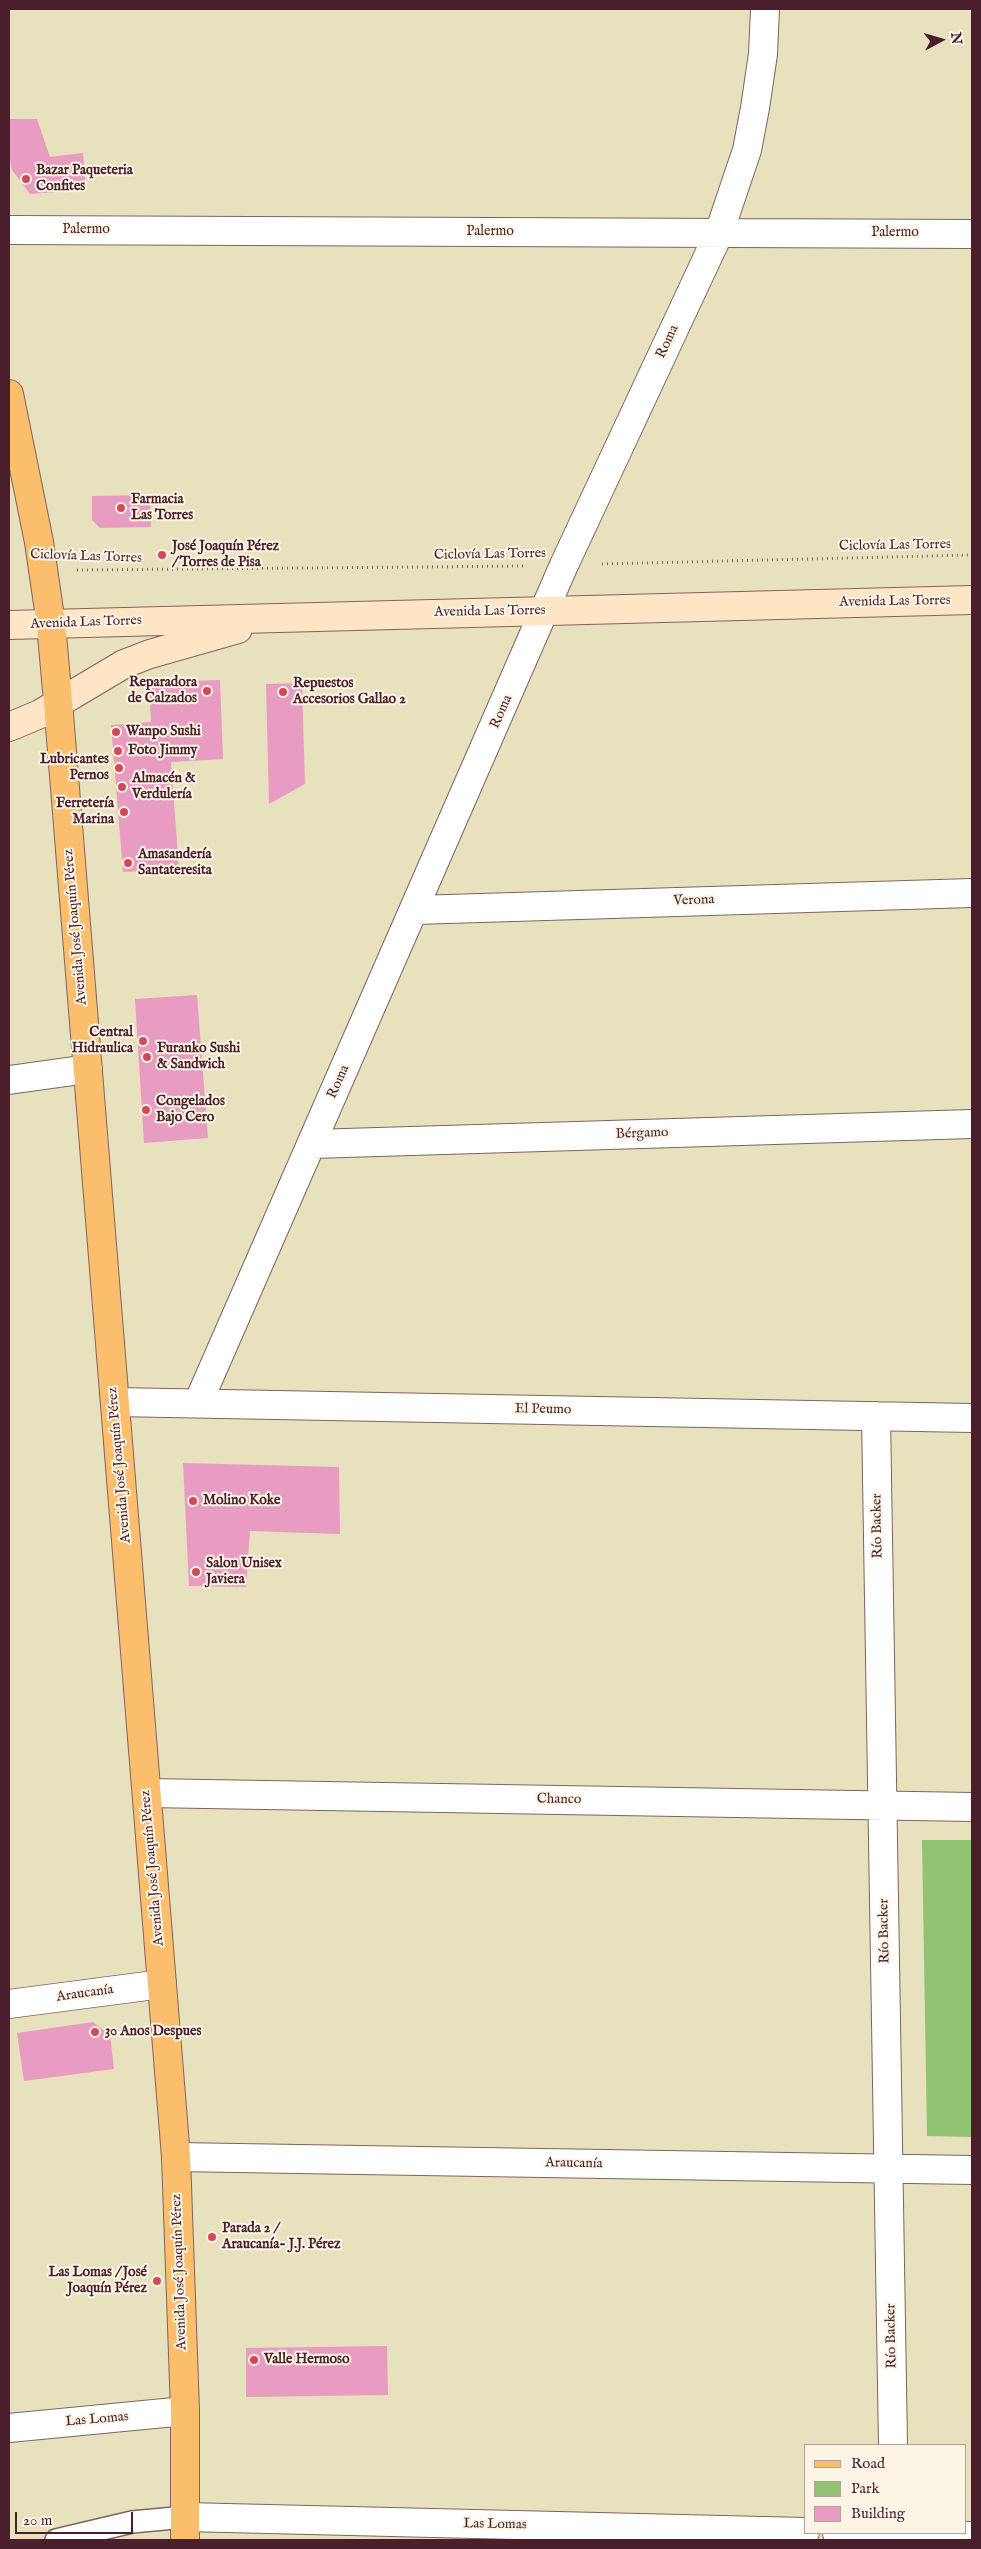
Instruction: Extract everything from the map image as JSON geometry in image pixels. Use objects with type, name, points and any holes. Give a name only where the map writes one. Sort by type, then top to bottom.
[{"type":"main road","name":"Avenida José Joaquín Pérez","points":[[9,394],[25,467],[43,569],[51,624],[58,702],[176,2157],[185,2412],[185,2529]]},
{"type":"main road","name":"Avenida Las Torres","points":[[9,624],[972,600]]},
{"type":"main road","points":[[9,727],[40,714],[101,676],[150,654],[284,616]]},
{"type":"street","name":"Roma","points":[[198,1403],[546,611],[564,565],[719,233],[734,192],[752,125],[763,54],[765,9]]},
{"type":"street","name":"Palermo","points":[[9,230],[972,234]]},
{"type":"street","name":"Verona","points":[[415,910],[972,893]]},
{"type":"street","points":[[9,1080],[88,1069]]},
{"type":"street","name":"Bérgamo","points":[[312,1144],[972,1124]]},
{"type":"street","name":"El Peumo","points":[[115,1402],[972,1418]]},
{"type":"street","name":"Río Backer","points":[[876,1416],[893,2444]]},
{"type":"street","name":"Chanco","points":[[147,1793],[972,1807]]},
{"type":"street","name":"Araucanía","points":[[9,2004],[162,1984]]},
{"type":"street","name":"Araucanía","points":[[176,2157],[972,2170]]},
{"type":"street","name":"Las Lomas","points":[[9,2428],[185,2412]]},
{"type":"street","name":"Las Lomas","points":[[185,2529],[804,2532]]},
{"type":"street","points":[[856,2534],[972,2536]]},
{"type":"lane","points":[[56,2540],[132,2522],[185,2529]]},
{"type":"path","name":"Ciclovía Las Torres","points":[[43,569],[90,571],[564,565],[972,555]]},
{"type":"green space","points":[[922,1840],[972,1840],[972,2137],[927,2136]]},
{"type":"building","points":[[9,119],[37,119],[50,157],[83,153],[86,190],[30,194],[12,170],[9,154]]},
{"type":"building","name":"Farmacia Las Torres","points":[[150,495],[151,527],[100,528],[92,520],[92,496]]},
{"type":"building","points":[[220,680],[223,759],[171,762],[179,869],[123,872],[111,725],[151,722],[149,683]]},
{"type":"building","points":[[302,683],[305,784],[269,804],[266,684]]},
{"type":"building","points":[[197,995],[208,1138],[144,1143],[135,999]]},
{"type":"building","points":[[183,1463],[339,1467],[340,1534],[250,1531],[246,1587],[189,1586]]},
{"type":"building","points":[[93,2022],[110,2035],[114,2069],[24,2081],[17,2033]]},
{"type":"building","points":[[387,2346],[388,2395],[246,2397],[246,2348]]},
{"type":"place","name":"Bazar Paqueteria Confites","points":[[26,179]]},
{"type":"place","name":"Farmacia Las Torres","points":[[121,508]]},
{"type":"place","name":"José Joaquín Pérez / Torres de Pisa","points":[[162,555]]},
{"type":"place","name":"Reparadora de Calzados","points":[[207,691]]},
{"type":"place","name":"Repuestos Accesorios Gallao 2","points":[[283,692]]},
{"type":"place","name":"Wanpo Sushi","points":[[116,732]]},
{"type":"place","name":"Foto Jimmy","points":[[118,751]]},
{"type":"place","name":"Lubricantes Pernos","points":[[119,768]]},
{"type":"place","name":"Almacén & Verdulería","points":[[122,787]]},
{"type":"place","name":"Ferretería Marina","points":[[124,812]]},
{"type":"place","name":"Amasandería Santateresita","points":[[128,863]]},
{"type":"place","name":"Central Hidraulica","points":[[143,1041]]},
{"type":"place","name":"Furanko Sushi & Sandwich","points":[[147,1057]]},
{"type":"place","name":"Congelados Bajo Cero","points":[[146,1110]]},
{"type":"place","name":"Molino Koke","points":[[193,1501]]},
{"type":"place","name":"Salon Unisex Javiera","points":[[196,1572]]},
{"type":"place","name":"30 Anos Despues","points":[[95,2032]]},
{"type":"place","name":"Parada 2 / Araucanía- J.J. Pérez","points":[[212,2237]]},
{"type":"place","name":"Las Lomas / José Joaquín Pérez","points":[[157,2281]]},
{"type":"place","name":"Valle Hermoso","points":[[254,2360]]}]
